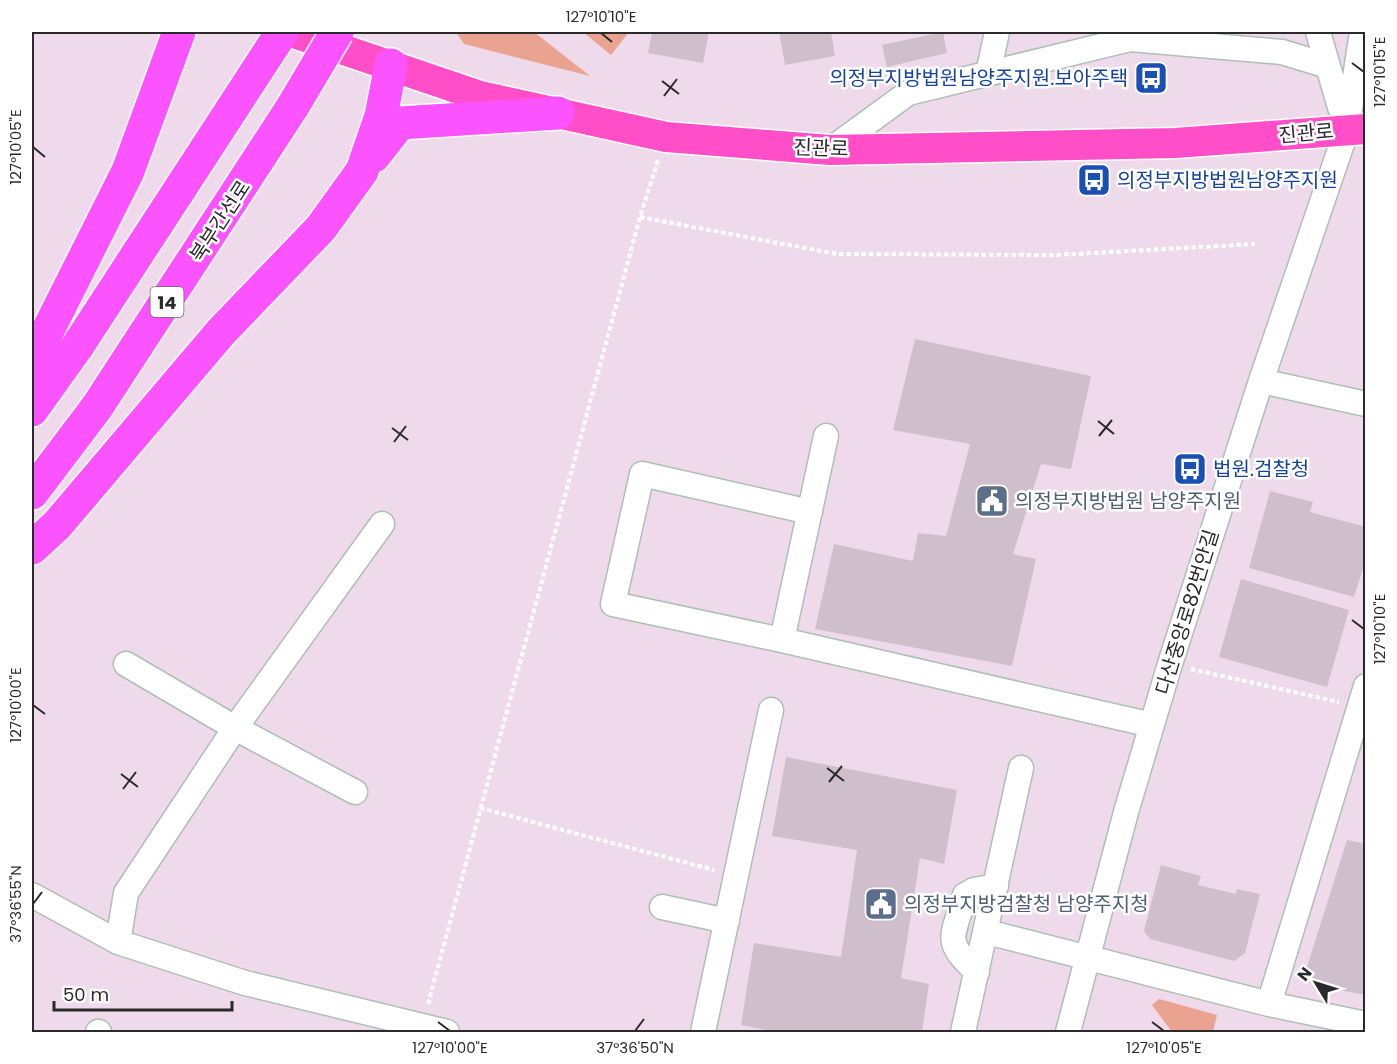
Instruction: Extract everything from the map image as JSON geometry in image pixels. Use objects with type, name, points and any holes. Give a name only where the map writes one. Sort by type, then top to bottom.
[{"type":"highway","points":[[32,362],[128,171],[179,32]]},
{"type":"highway","points":[[32,411],[77,347],[282,32]]},
{"type":"highway","name":"북부간선로","points":[[32,493],[97,407],[293,106],[337,32]]},
{"type":"highway","points":[[362,171],[381,116],[391,65]]},
{"type":"highway","points":[[32,548],[57,525],[221,332],[321,228],[400,123],[558,113]]},
{"type":"main road","name":"진관로","points":[[291,32],[480,96],[666,137],[830,150],[1175,143],[1356,129]]},
{"type":"street","points":[[988,74],[997,32]]},
{"type":"street","points":[[1318,32],[1328,66],[1356,129]]},
{"type":"street","name":"다산중앙로82번안길","points":[[1068,1032],[1152,725],[1260,381],[1356,129],[1362,32]]},
{"type":"street","points":[[830,150],[908,93],[1130,39],[1282,52],[1328,66]]},
{"type":"street","points":[[1260,381],[1365,404]]},
{"type":"street","points":[[782,640],[826,436]]},
{"type":"street","points":[[810,512],[642,474],[613,604],[782,640],[1152,725]]},
{"type":"street","points":[[118,942],[126,893],[235,728],[382,524]]},
{"type":"street","points":[[126,664],[235,728],[355,792]]},
{"type":"street","points":[[1269,1004],[1362,696]]},
{"type":"street","points":[[707,1032],[727,921],[771,710]]},
{"type":"street","points":[[963,1032],[987,932],[1021,768]]},
{"type":"street","points":[[977,972],[957,953],[952,942],[965,895],[974,890],[996,886]]},
{"type":"street","points":[[32,895],[118,942],[245,983],[433,1031]]},
{"type":"street","points":[[663,907],[727,921]]},
{"type":"street","points":[[987,932],[1269,1004],[1365,1024]]},
{"type":"path","points":[[433,1031],[428,998],[640,217],[666,137]]},
{"type":"path","points":[[640,217],[837,254],[1057,255],[1255,244]]},
{"type":"path","points":[[1170,664],[1362,696]]},
{"type":"path","points":[[480,808],[719,871]]},
{"type":"shaded area","points":[[456,32],[534,32],[590,76],[464,44]]},
{"type":"shaded area","points":[[583,32],[629,32],[611,55]]},
{"type":"shaded area","points":[[1159,999],[1217,1015],[1213,1032],[1172,1032],[1152,1005]]},
{"type":"building","points":[[652,32],[709,32],[703,63],[648,53]]},
{"type":"building","points":[[779,32],[831,32],[835,56],[785,65]]},
{"type":"building","points":[[943,32],[947,53],[887,67],[882,45]]},
{"type":"building","name":"의정부지방법원 남양주지원","points":[[915,339],[1091,376],[1071,469],[1041,464],[1013,554],[1036,559],[1012,666],[815,629],[834,544],[913,561],[918,533],[946,536],[970,444],[893,430]]},
{"type":"building","points":[[1270,491],[1313,502],[1310,512],[1366,527],[1366,559],[1354,597],[1249,568]]},
{"type":"building","points":[[1241,579],[1349,610],[1327,687],[1219,657]]},
{"type":"building","name":"의정부지방검찰청 남양주지청","points":[[786,757],[957,790],[944,864],[920,858],[901,978],[929,984],[922,1032],[777,1032],[741,1025],[754,943],[841,957],[857,850],[772,836]]},
{"type":"building","points":[[1347,840],[1366,844],[1366,995],[1316,986],[1306,970]]},
{"type":"building","points":[[1161,865],[1201,876],[1198,885],[1236,894],[1237,889],[1260,894],[1245,953],[1234,961],[1150,939],[1144,931]]},
{"type":"place","name":"의정부지방법원남양주지원.보아주택","points":[[1151,78]]},
{"type":"place","name":"의정부지방법원남양주지원","points":[[1094,180]]},
{"type":"place","name":"법원.검찰청","points":[[1190,469]]},
{"type":"place","name":"의정부지방법원 남양주지원","points":[[992,501]]},
{"type":"place","name":"의정부지방검찰청 남양주지청","points":[[881,904]]}]
